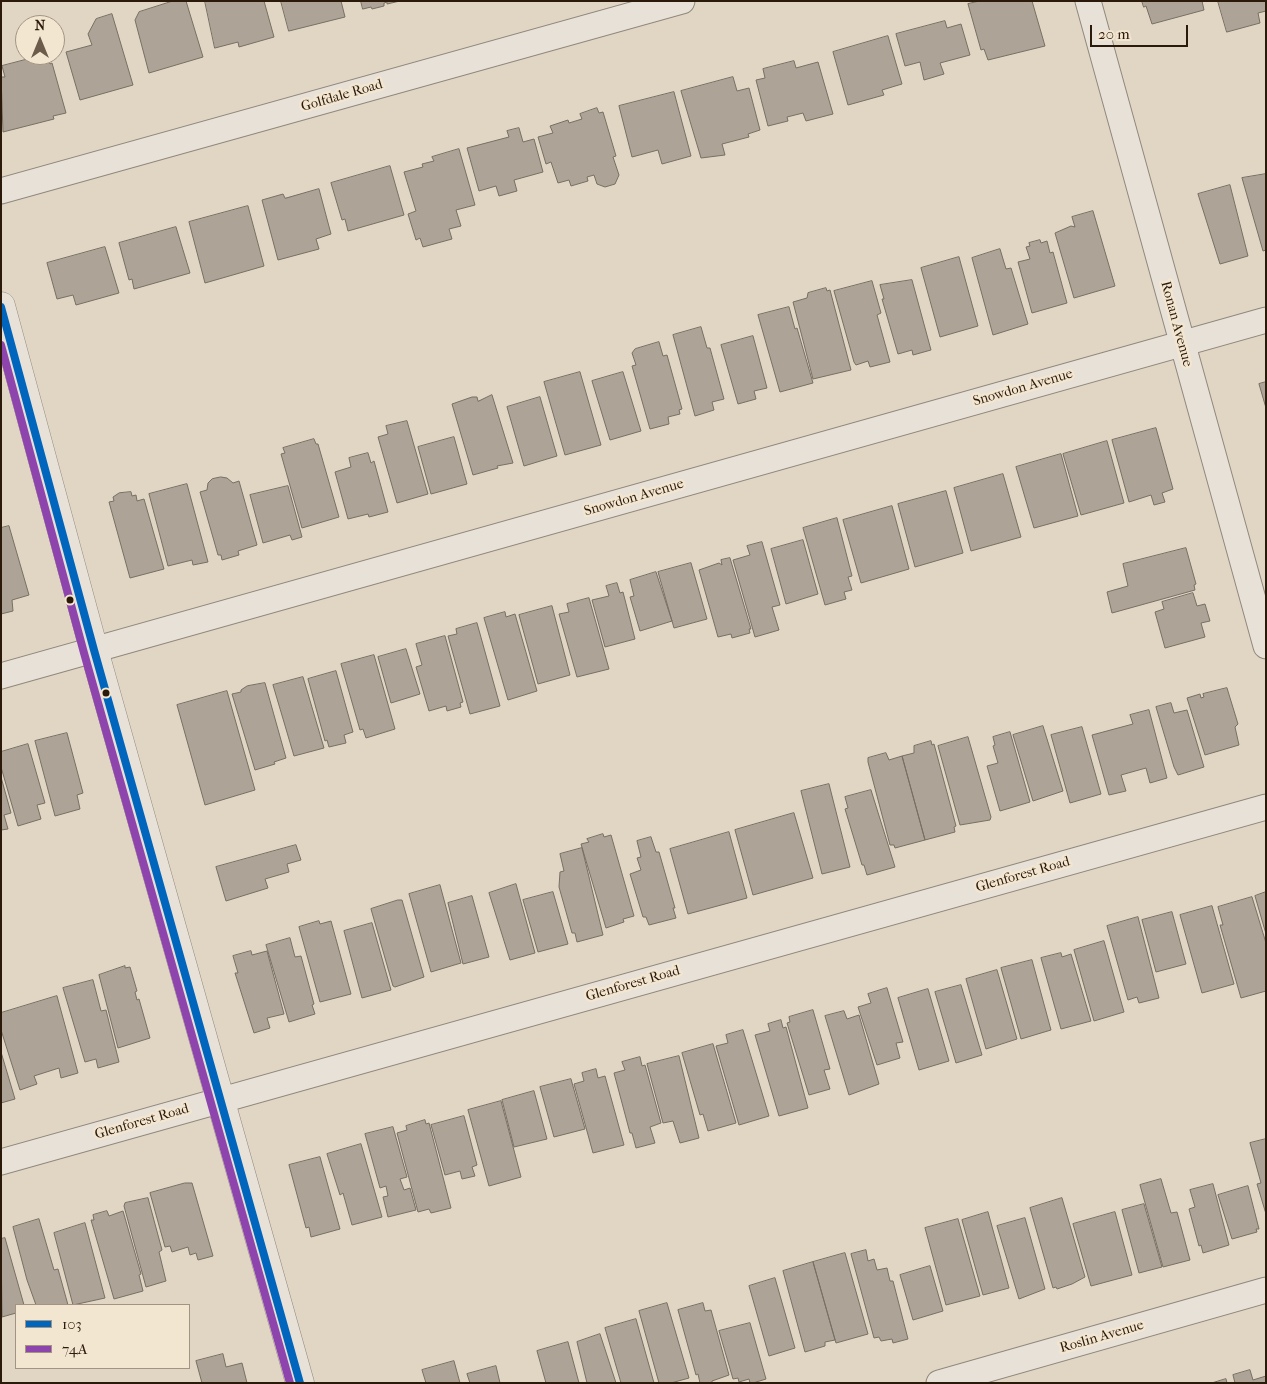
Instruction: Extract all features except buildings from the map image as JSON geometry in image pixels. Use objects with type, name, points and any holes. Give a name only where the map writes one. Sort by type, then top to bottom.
[{"type":"street","name":"Golfdale Road","points":[[1,191],[682,1]]},
{"type":"street","name":"Ronan Avenue","points":[[1088,1],[1266,646]]},
{"type":"street","points":[[1,306],[94,650],[300,1383]]},
{"type":"street","name":"Snowdon Avenue","points":[[1,676],[1266,320]]},
{"type":"street","name":"Glenforest Road","points":[[1,1162],[1266,807]]},
{"type":"street","name":"Roslin Avenue","points":[[939,1383],[1266,1290]]},
{"type":"transit line","name":"103","points":[[1,307],[94,650],[300,1383]]},
{"type":"transit line","name":"74A","points":[[1,345],[84,653],[290,1383]]}]
